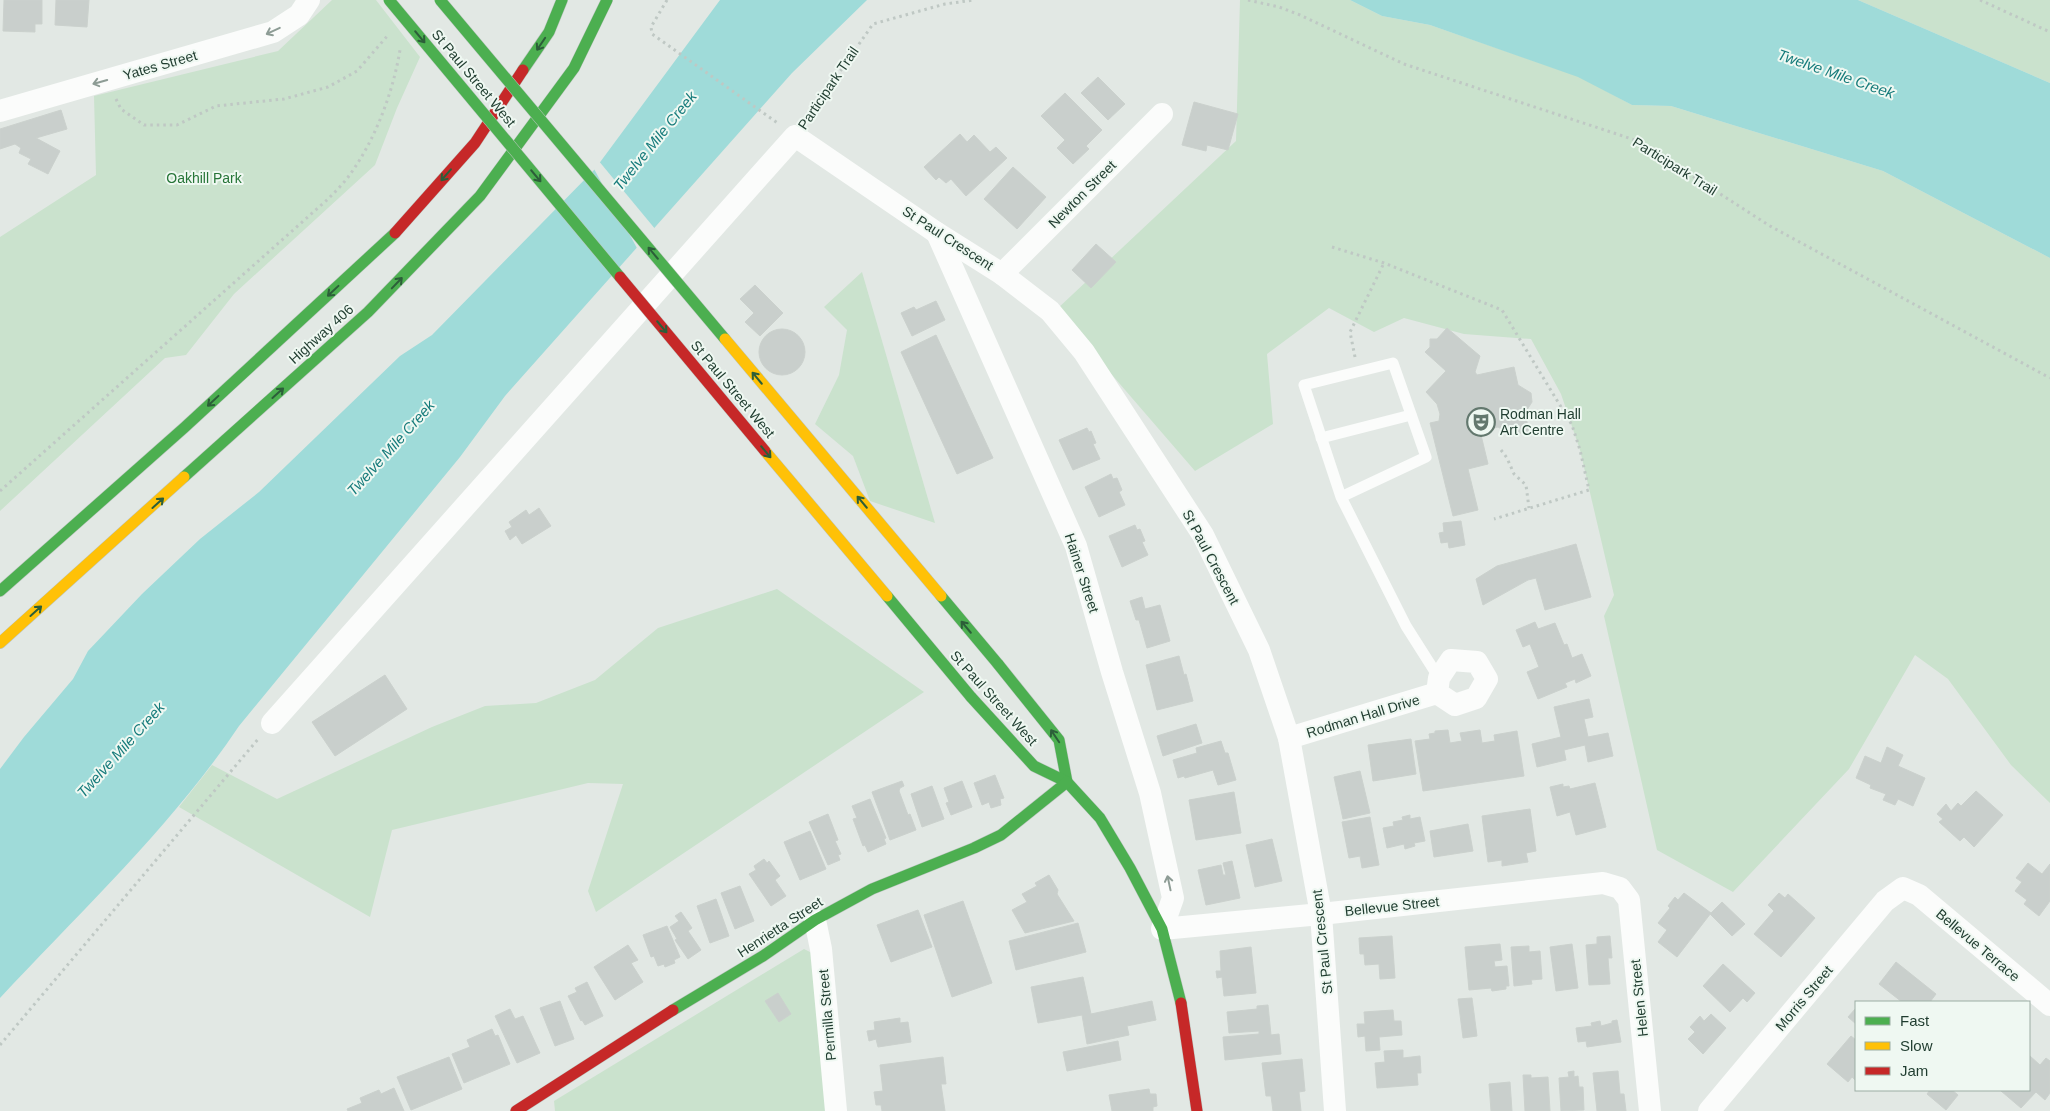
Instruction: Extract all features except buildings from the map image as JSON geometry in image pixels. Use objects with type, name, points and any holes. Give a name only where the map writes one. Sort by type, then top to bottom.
[{"type":"main road","name":"St Paul Street West","points":[[389,0],[971,697],[1034,766],[1067,782],[1100,818],[1130,868],[1162,929],[1183,1011],[1198,1111]]},
{"type":"main road","name":"St Paul Street West","points":[[440,0],[998,664],[1059,740],[1067,782]]},
{"type":"main road","name":"Highway 406","points":[[0,591],[184,427],[393,235],[475,143],[549,32],[562,0]]},
{"type":"main road","name":"Highway 406","points":[[0,643],[368,312],[480,196],[574,68],[607,0]]},
{"type":"main road","name":"Henrietta Street","points":[[516,1111],[668,1013],[763,956],[815,920],[872,889],[974,848],[1001,835],[1067,782]]},
{"type":"street","name":"Yates Street","points":[[0,111],[273,32],[299,15],[309,0]]},
{"type":"street","name":"Newton Street","points":[[1002,274],[1162,114]]},
{"type":"street","name":"St Paul Crescent","points":[[795,136],[1002,274],[1050,311],[1084,352],[1202,535],[1259,650],[1289,738],[1321,914],[1335,1111]]},
{"type":"street","points":[[272,723],[795,136]]},
{"type":"street","name":"Hainer Street","points":[[938,233],[1076,546],[1112,672],[1150,793],[1172,898],[1162,929]]},
{"type":"street","name":"Rodman Hall Drive","points":[[1289,738],[1438,686]]},
{"type":"street","name":"Bellevue Street","points":[[1162,929],[1321,914],[1603,883],[1620,888]]},
{"type":"street","name":"Helen Street","points":[[1620,888],[1630,900],[1650,1111]]},
{"type":"street","name":"Bellevue Terrace","points":[[1903,888],[1919,895],[2050,1005]]},
{"type":"street","name":"Morris Street","points":[[1709,1111],[1885,901],[1903,888]]},
{"type":"street","name":"Permilla Street","points":[[815,920],[820,949],[836,1111]]},
{"type":"lane","points":[[1341,497],[1426,457],[1393,363],[1304,386],[1341,497],[1438,686]]},
{"type":"lane","points":[[1321,438],[1411,415]]},
{"type":"path","name":"Participark Trail","points":[[667,0],[650,31],[795,136],[872,25],[939,6],[974,0]]},
{"type":"path","name":"Participark Trail","points":[[1248,0],[1295,13],[1404,64],[1638,141],[1764,222],[2050,378]]},
{"type":"path","points":[[1980,0],[2050,32]]},
{"type":"path","points":[[114,96],[121,110],[144,125],[177,125],[216,106],[284,99],[328,87],[356,71],[393,29]]},
{"type":"path","points":[[0,491],[328,199],[346,180],[376,130],[397,66],[401,41]]},
{"type":"path","points":[[1332,247],[1384,263],[1502,310],[1572,425],[1589,490],[1494,518]]},
{"type":"path","points":[[1358,372],[1350,332],[1384,263]]},
{"type":"path","points":[[1501,450],[1514,474],[1526,485],[1529,508]]},
{"type":"path","points":[[0,1045],[272,723]]},
{"type":"green space","name":"Oakhill Park","points":[[332,0],[376,0],[420,57],[397,108],[375,165],[234,294],[186,355],[165,358],[0,511],[0,237],[96,175],[94,96],[278,51]]},
{"type":"green space","points":[[1240,0],[1350,0],[1382,16],[1430,25],[1580,77],[1632,105],[1671,106],[1883,171],[2050,258],[2050,803],[2011,765],[1948,679],[1915,655],[1849,769],[1733,892],[1657,850],[1604,616],[1614,595],[1580,450],[1561,394],[1531,339],[1464,334],[1404,318],[1374,332],[1329,308],[1267,354],[1273,424],[1195,471],[1056,310],[1236,141]]},
{"type":"green space","points":[[1858,0],[2050,0],[2050,83]]},
{"type":"green space","points":[[862,272],[935,523],[870,501],[853,456],[815,424],[839,375],[847,330],[824,307]]},
{"type":"green space","points":[[777,589],[924,692],[596,912],[588,891],[623,784],[588,783],[392,830],[370,917],[179,807],[212,765],[277,799],[432,727],[485,706],[536,703],[595,680],[658,628]]},
{"type":"green space","points":[[804,949],[812,953],[826,1111],[555,1111],[554,1101]]},
{"type":"water","name":"Twelve Mile Creek","points":[[720,0],[867,0],[792,73],[505,396],[460,457],[239,726],[213,763],[156,833],[0,998],[0,769],[24,737],[73,679],[88,651],[142,594],[200,539],[259,492],[400,356],[432,335],[595,169]]},
{"type":"water","name":"Twelve Mile Creek","points":[[1350,0],[1858,0],[2050,83],[2050,258],[1883,171],[1671,106],[1632,105],[1578,77],[1430,25],[1382,16]]},
{"type":"pier","points":[[598,160],[656,230],[638,250],[593,167]]},
{"type":"traffic: fast","points":[[389,0],[620,277]]},
{"type":"traffic: fast","points":[[440,0],[725,339]]},
{"type":"traffic: fast","points":[[523,70],[549,32],[562,0]]},
{"type":"traffic: fast","points":[[184,477],[368,312],[480,196],[574,68],[607,0]]},
{"type":"traffic: fast","points":[[0,591],[185,427],[395,233]]},
{"type":"traffic: fast","points":[[887,596],[971,697]]},
{"type":"traffic: fast","points":[[941,596],[998,664]]},
{"type":"traffic: fast","points":[[998,664],[1059,740],[1067,782]]},
{"type":"traffic: fast","points":[[971,697],[1034,766],[1067,782],[1100,818],[1130,868],[1162,929],[1181,1003]]},
{"type":"traffic: fast","points":[[673,1010],[763,956],[815,920],[872,889],[974,848],[1001,835],[1067,782]]},
{"type":"traffic: slow","points":[[725,339],[941,596]]},
{"type":"traffic: slow","points":[[765,451],[887,596]]},
{"type":"traffic: slow","points":[[0,643],[184,477]]},
{"type":"traffic: jam","points":[[395,233],[475,143],[523,70]]},
{"type":"traffic: jam","points":[[620,277],[765,451]]},
{"type":"traffic: jam","points":[[1181,1003],[1197,1111]]},
{"type":"traffic: jam","points":[[516,1111],[673,1010]]},
{"type":"place","name":"Rodman Hall Art Centre","points":[[1481,422]]}]
